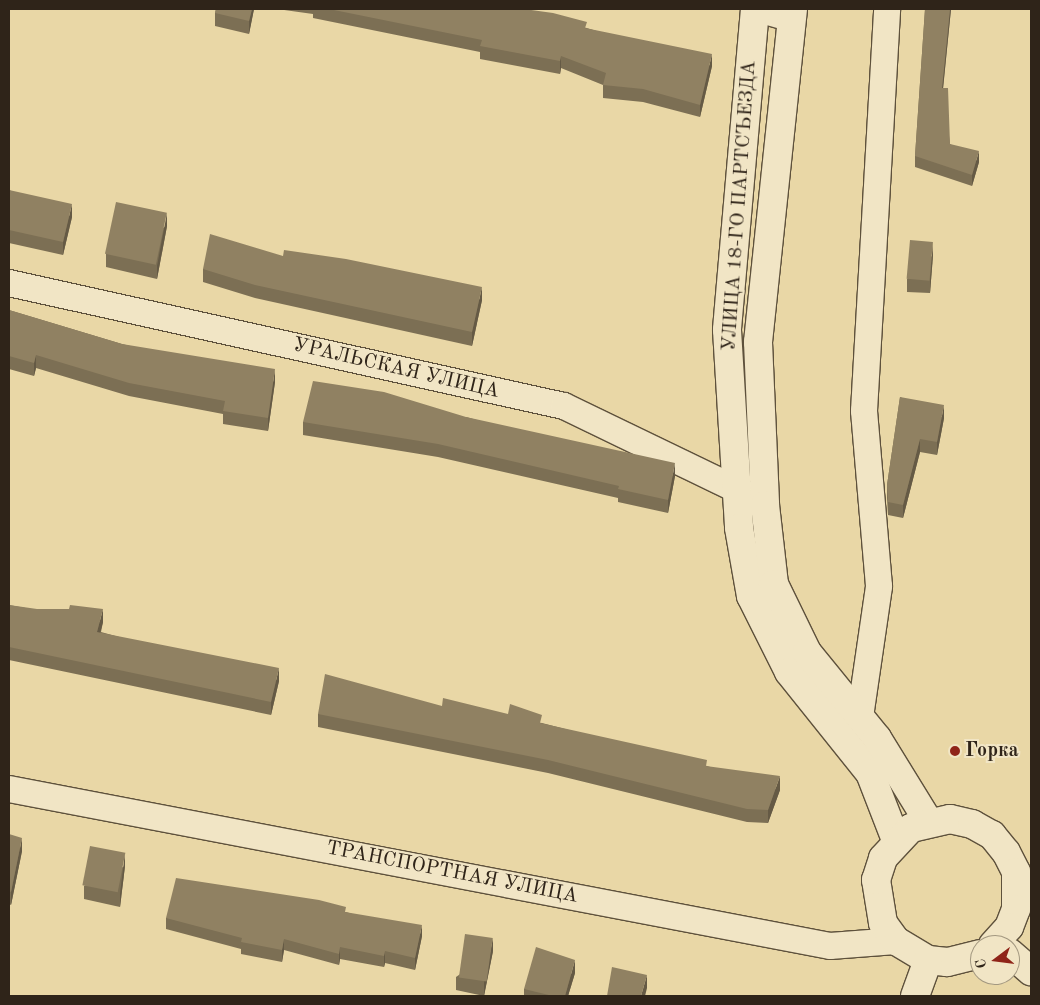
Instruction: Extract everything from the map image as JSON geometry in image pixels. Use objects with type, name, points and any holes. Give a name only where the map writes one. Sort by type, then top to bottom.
[{"type":"main road","name":"УЛИЦА 18-ГО ПАРТСЪЕЗДА","points":[[756,9],[727,330],[737,489],[751,596],[789,672],[870,773],[896,840]]},
{"type":"main road","name":"УЛИЦА 18-ГО ПАРТСЪЕЗДА","points":[[792,14],[758,342],[766,505],[774,584],[807,652],[860,717],[928,821]]},
{"type":"main road","points":[[970,955],[947,962],[928,960],[896,942],[883,923],[876,880],[896,840],[928,821],[957,820],[992,835],[1026,875],[1016,909],[1003,935]]},
{"type":"main road","points":[[915,996],[928,960]]},
{"type":"main road","points":[[1020,964],[1031,971]]},
{"type":"street","points":[[756,9],[792,14]]},
{"type":"street","points":[[860,717],[879,586],[864,411],[887,9]]},
{"type":"street","name":"УРАЛЬСКАЯ УЛИЦА","points":[[9,283],[564,406],[737,489],[766,505]]},
{"type":"street","name":"ТРАНСПОРТНАЯ УЛИЦА","points":[[9,789],[830,946],[896,942]]},
{"type":"building","points":[[216,9],[252,9],[249,21],[215,13]]},
{"type":"building","points":[[329,9],[524,9],[553,13],[587,22],[585,28],[712,54],[700,105],[643,89],[603,85],[606,73],[561,56],[560,61],[480,46],[482,40]]},
{"type":"building","points":[[925,9],[950,9],[942,88],[948,88],[950,144],[979,151],[972,175],[915,156]]},
{"type":"building","points":[[9,190],[72,204],[63,242],[9,230]]},
{"type":"building","points":[[116,202],[167,213],[156,265],[105,254]]},
{"type":"building","points":[[210,234],[283,256],[284,250],[346,259],[482,287],[472,332],[255,285],[203,269]]},
{"type":"building","points":[[910,240],[933,242],[930,281],[907,279]]},
{"type":"building","points":[[9,310],[122,344],[275,369],[268,418],[223,411],[225,401],[129,383],[36,355],[34,363],[9,356]]},
{"type":"building","points":[[313,381],[384,392],[466,417],[675,463],[668,500],[618,489],[619,486],[438,444],[303,422]]},
{"type":"building","points":[[900,397],[944,405],[937,442],[920,439],[903,505],[888,502],[887,485]]},
{"type":"building","points":[[9,605],[37,609],[69,609],[70,605],[103,609],[97,632],[279,668],[271,702],[9,647]]},
{"type":"building","points":[[325,674],[442,706],[443,698],[508,714],[510,704],[542,715],[540,723],[707,760],[706,766],[780,776],[768,810],[747,809],[548,760],[318,714]]},
{"type":"building","points":[[9,834],[22,838],[11,892],[9,891]]},
{"type":"building","points":[[90,846],[125,853],[118,892],[82,885]]},
{"type":"building","points":[[176,878],[319,900],[346,907],[345,912],[422,925],[415,958],[385,951],[384,956],[340,947],[339,954],[284,939],[282,950],[241,942],[242,938],[166,918]]},
{"type":"building","points":[[465,934],[493,938],[487,981],[459,978]]},
{"type":"building","points":[[536,947],[575,960],[565,996],[553,996],[524,989]]},
{"type":"building","points":[[612,967],[647,975],[641,996],[607,996]]},
{"type":"place","name":"Горка","points":[[955,751]]}]
